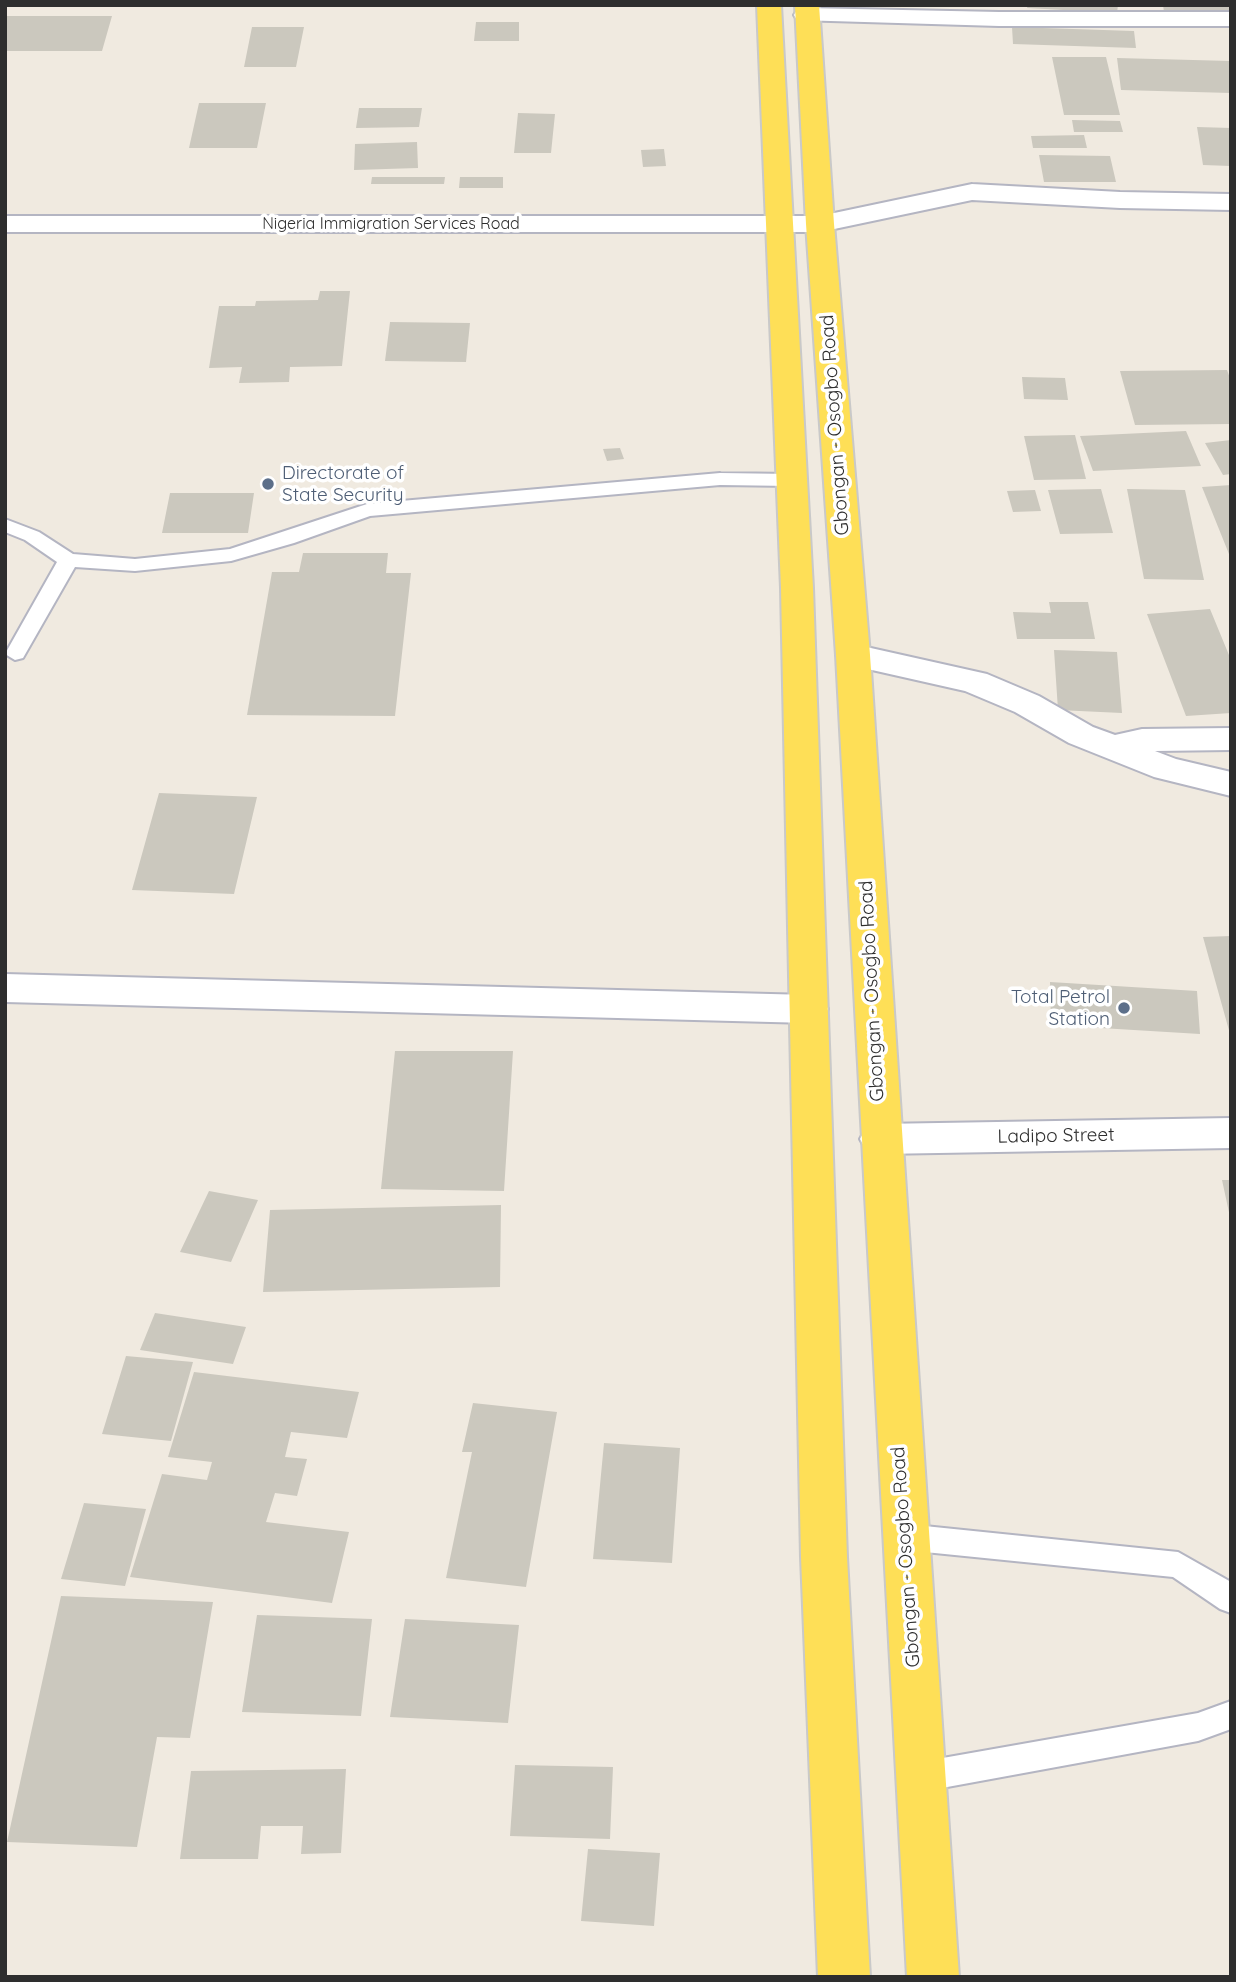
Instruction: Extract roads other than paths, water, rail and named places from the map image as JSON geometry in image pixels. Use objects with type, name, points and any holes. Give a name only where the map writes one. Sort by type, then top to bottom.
[{"type":"main road","points":[[769,5],[791,480],[824,1557],[844,1977]]},
{"type":"main road","name":"Gbongan - Osogbo Road","points":[[806,10],[853,655],[880,1139],[933,1977]]},
{"type":"street","points":[[806,10],[999,19],[1231,19]]},
{"type":"street","name":"Nigeria Immigration Services Road","points":[[5,224],[820,224],[972,192],[1231,202]]},
{"type":"street","points":[[853,655],[975,682],[1027,704],[1081,735],[1167,769],[1231,784]]},
{"type":"street","points":[[1113,747],[1142,740],[1231,739]]},
{"type":"street","points":[[5,988],[809,1009]]},
{"type":"street","name":"Ladipo Street","points":[[880,1139],[1231,1133]]},
{"type":"lane","points":[[5,525],[32,536],[68,560],[135,565],[231,555],[287,539],[367,510],[609,487],[720,480],[791,480]]},
{"type":"lane","points":[[15,653],[68,560]]},
{"type":"lane","points":[[905,1537],[1178,1565],[1231,1600]]},
{"type":"lane","points":[[920,1777],[1198,1727],[1231,1715]]},
{"type":"place","name":"Directorate of State Security","points":[[268,484]]},
{"type":"place","name":"Total Petrol Station","points":[[1124,1008]]}]
